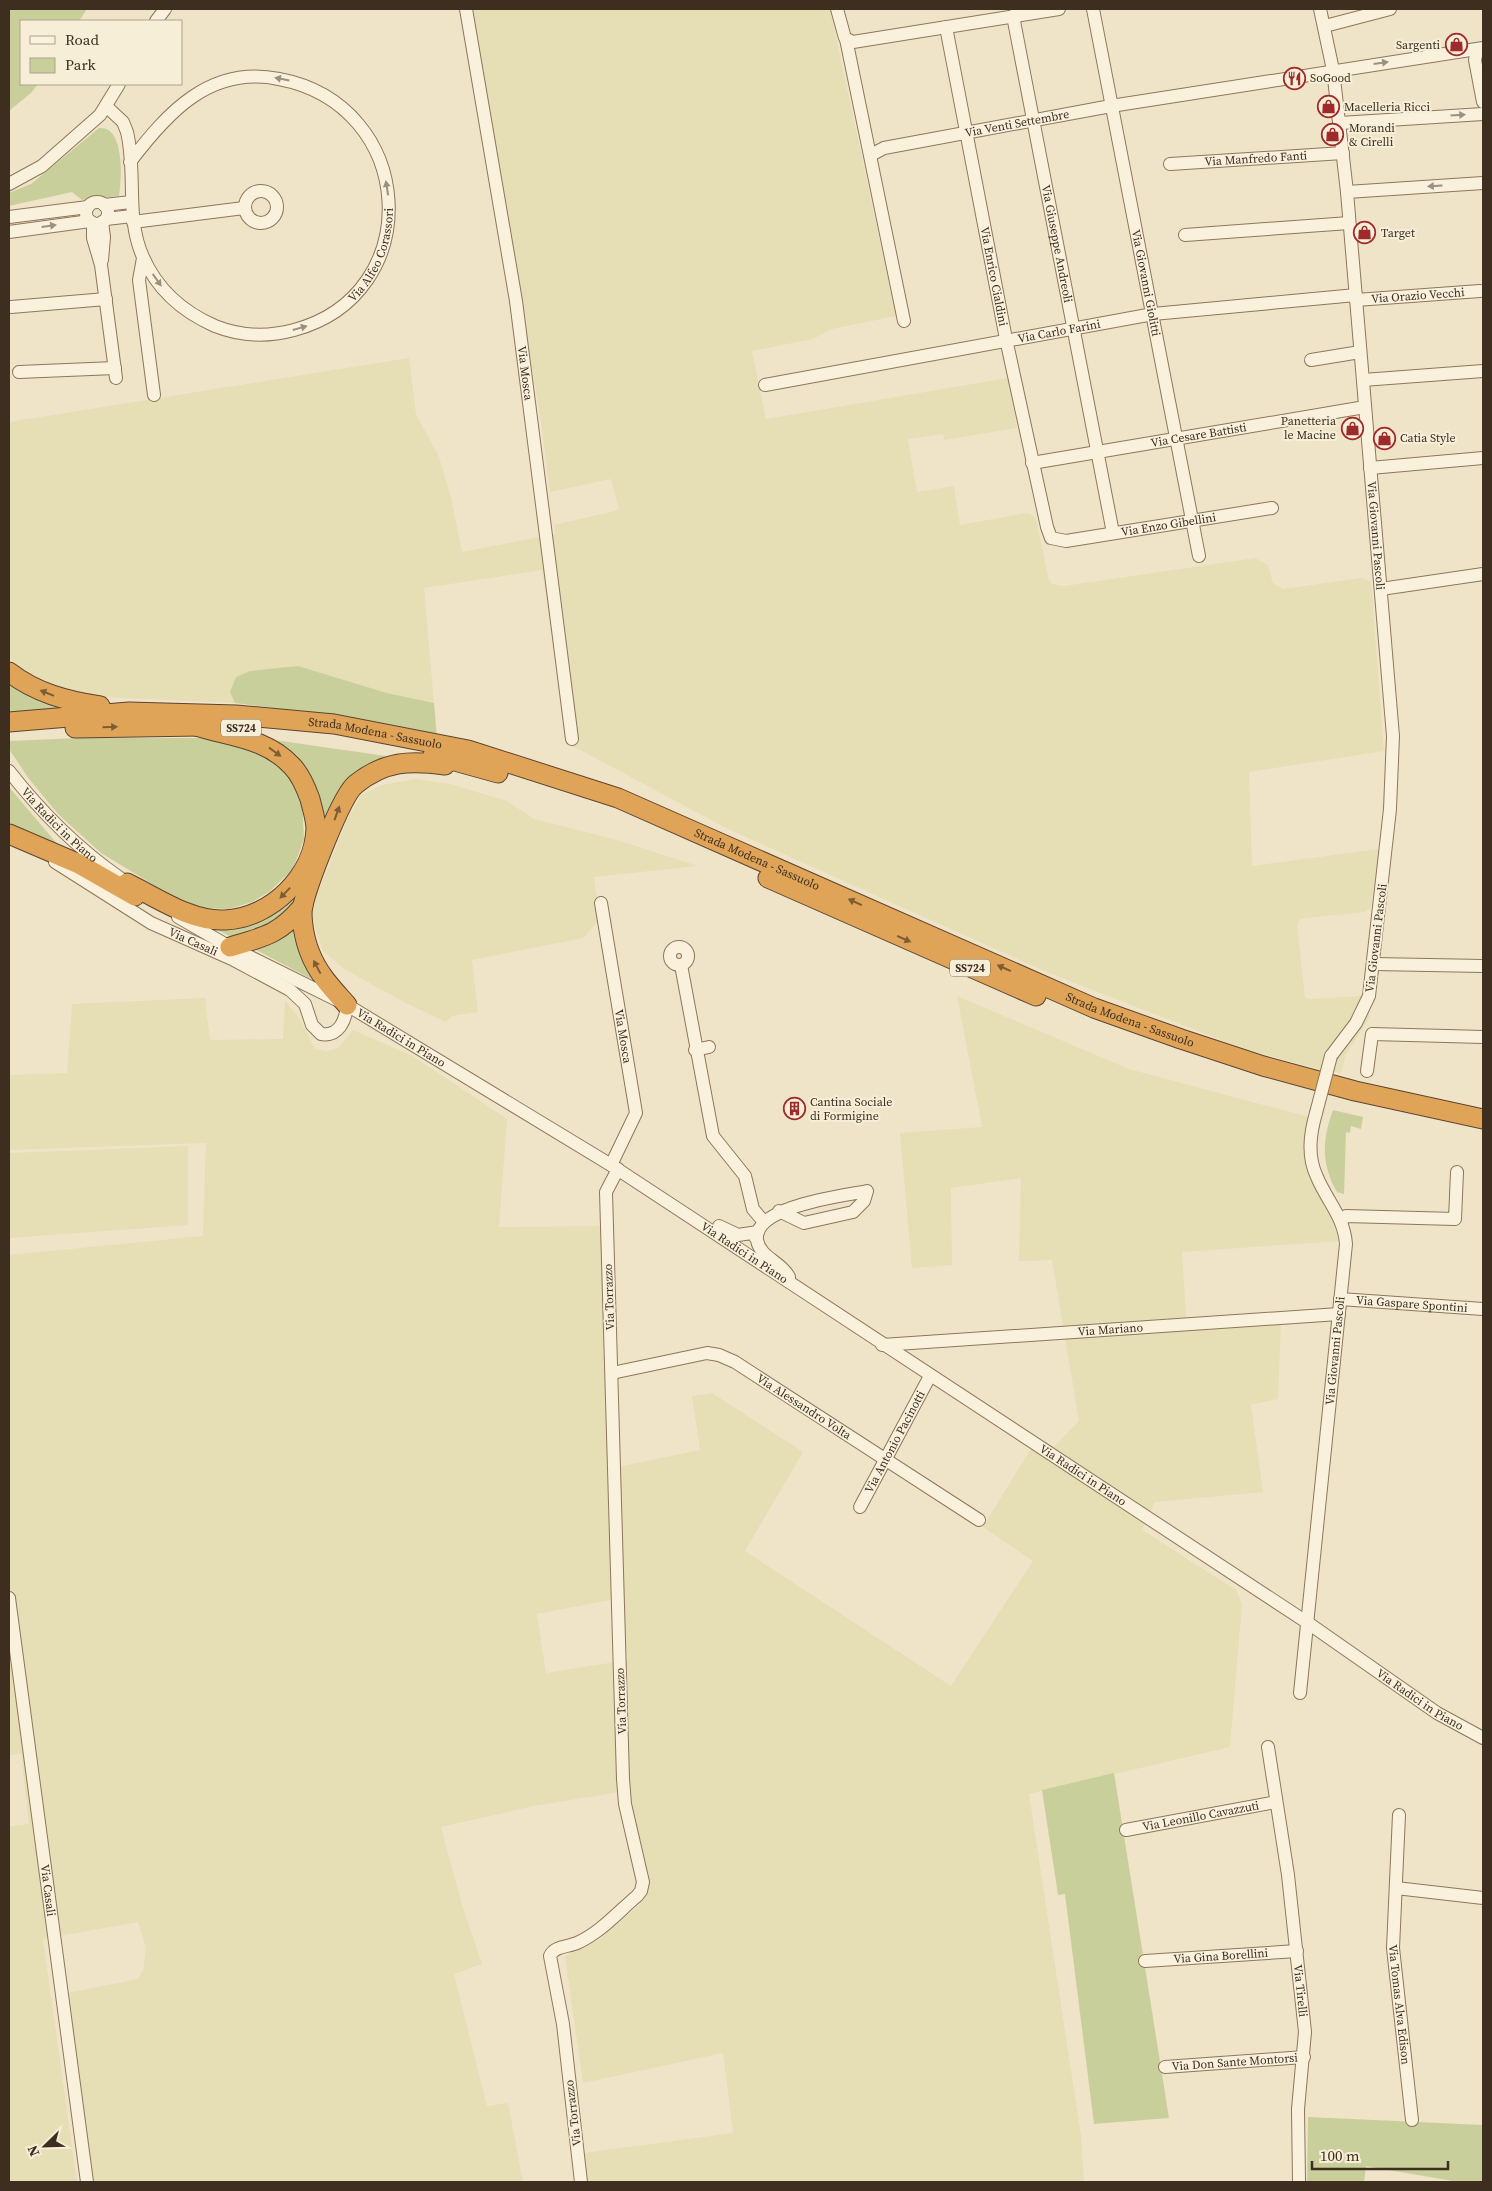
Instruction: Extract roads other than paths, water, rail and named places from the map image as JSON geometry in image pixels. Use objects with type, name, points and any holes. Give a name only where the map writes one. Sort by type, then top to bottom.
[{"type":"highway","points":[[9,672],[45,693],[72,702],[129,712]]},
{"type":"highway","name":"Strada Modena - Sassuolo","points":[[9,722],[129,712],[236,715],[334,724],[469,757],[618,798],[1094,1008],[1180,1039],[1263,1066],[1355,1091],[1483,1119]]},
{"type":"highway","points":[[127,883],[200,917],[225,920],[256,913],[281,898],[298,879],[307,862],[316,829],[306,787],[293,767],[272,750],[252,740],[196,726]]},
{"type":"highway","name":"Strada Modena - Sassuolo","points":[[9,733],[62,728],[235,727],[331,737],[469,757],[616,810],[942,956],[1090,1019],[1177,1052],[1354,1104],[1483,1131]]},
{"type":"highway","points":[[230,947],[272,934],[292,919],[303,906],[341,804],[354,785],[373,772],[402,762],[422,762],[450,766],[469,757]]},
{"type":"highway","points":[[9,834],[79,864],[122,891],[158,906]]},
{"type":"highway","points":[[303,906],[309,953],[322,977],[347,1005]]},
{"type":"street","points":[[157,20],[165,9]]},
{"type":"street","name":"Via Mosca","points":[[466,9],[516,301],[572,739]]},
{"type":"street","points":[[837,9],[871,155],[904,321]]},
{"type":"street","points":[[845,39],[860,41],[1059,9]]},
{"type":"street","name":"Via Giovanni Giolitti","points":[[1093,9],[1178,438],[1199,556]]},
{"type":"street","name":"Via Giovanni Pascoli","points":[[1300,1693],[1346,1244],[1341,1221],[1313,1168],[1310,1141],[1331,1056],[1364,1010],[1370,996],[1393,761],[1393,736],[1347,192],[1340,123],[1320,9]]},
{"type":"street","points":[[1324,26],[1390,9]]},
{"type":"street","name":"Via Giuseppe Andreoli","points":[[1013,16],[1114,532]]},
{"type":"street","name":"Via Enrico Cialdini","points":[[946,27],[1006,339],[1032,463],[1051,538],[1066,541]]},
{"type":"street","points":[[1480,49],[1475,60],[1483,102]]},
{"type":"street","name":"Via Venti Settembre","points":[[871,155],[884,148],[1111,106],[1332,70],[1480,49]]},
{"type":"street","name":"Via Alfeo Corassori","points":[[106,106],[123,122],[130,142],[130,162],[131,202],[133,219],[143,258],[157,282],[170,296],[199,319],[225,330],[252,335],[289,331],[307,326],[332,313],[354,296],[371,273],[385,239],[389,221],[389,193],[384,168],[374,144],[360,123],[348,111],[321,91],[297,82],[272,77],[247,77],[220,83],[194,95],[157,126],[130,162]]},
{"type":"street","points":[[9,184],[42,166],[100,115],[118,85]]},
{"type":"street","points":[[1340,123],[1483,114]]},
{"type":"street","name":"Via Manfredo Fanti","points":[[1170,164],[1343,153]]},
{"type":"street","points":[[1347,192],[1483,183]]},
{"type":"street","points":[[9,217],[88,207],[96,202],[104,205],[131,202]]},
{"type":"street","points":[[98,221],[107,210],[104,205]]},
{"type":"street","points":[[19,372],[115,373],[101,265],[104,237],[98,221],[86,213],[88,207]]},
{"type":"street","points":[[9,232],[98,221],[244,208]]},
{"type":"street","points":[[1185,236],[1349,223]]},
{"type":"street","name":"Via Alfeo Corassori","points":[[143,258],[139,280],[154,395]]},
{"type":"street","name":"Via Orazio Vecchi","points":[[1356,297],[1480,291]]},
{"type":"street","name":"Via Carlo Farini","points":[[765,384],[1153,314],[1356,297]]},
{"type":"street","points":[[11,307],[106,299]]},
{"type":"street","points":[[1311,360],[1360,352]]},
{"type":"street","points":[[1362,380],[1483,371]]},
{"type":"street","name":"Via Cesare Battisti","points":[[1032,463],[1365,407]]},
{"type":"street","points":[[1370,468],[1483,458]]},
{"type":"street","name":"Via Enzo Gibellini","points":[[1066,541],[1272,508]]},
{"type":"street","points":[[1381,589],[1483,574]]},
{"type":"street","name":"Via Radici in Piano","points":[[9,771],[50,819],[87,855],[158,906],[230,947],[347,1005],[614,1167],[745,1251],[793,1286],[882,1345],[1308,1623],[1437,1713],[1479,1737]]},
{"type":"street","name":"Via Casali","points":[[9,844],[62,865],[151,923],[232,960],[290,990],[305,1004],[312,1025],[321,1034],[332,1034],[340,1027],[346,1019],[347,1005]]},
{"type":"street","name":"Via Mosca","points":[[601,903],[636,1113],[614,1167]]},
{"type":"street","points":[[1374,964],[1483,966]]},
{"type":"street","points":[[681,965],[695,1050],[713,1136],[745,1176],[752,1209],[761,1227],[757,1239],[761,1249],[787,1273],[793,1286]]},
{"type":"street","points":[[1366,1071],[1372,1034],[1483,1037]]},
{"type":"street","points":[[695,1050],[709,1047]]},
{"type":"street","name":"Via Torrazzo","points":[[581,2182],[562,2024],[550,1956],[556,1950],[576,1944],[597,1931],[637,1896],[641,1891],[643,1882],[623,1788],[606,1192],[614,1167]]},
{"type":"street","points":[[1341,1221],[1346,1216],[1455,1219],[1457,1172]]},
{"type":"street","points":[[745,1251],[761,1227],[779,1211],[867,1191],[864,1201],[853,1212],[824,1219],[804,1223],[779,1211]]},
{"type":"street","points":[[703,1224],[716,1224],[738,1235],[761,1227]]},
{"type":"street","name":"Via Gaspare Spontini","points":[[1340,1299],[1483,1309]]},
{"type":"street","name":"Via Mariano","points":[[882,1345],[1339,1314]]},
{"type":"street","name":"Via Alessandro Volta","points":[[612,1373],[698,1354],[719,1355],[755,1375],[979,1520]]},
{"type":"street","name":"Via Antonio Pacinotti","points":[[860,1507],[930,1376]]},
{"type":"street","name":"Via Casali","points":[[9,1598],[87,2182]]},
{"type":"street","name":"Via Tirelli","points":[[1268,1747],[1297,1951],[1305,2032],[1298,2109],[1299,2182]]},
{"type":"street","name":"Via Leonillo Cavazzuti","points":[[1126,1830],[1276,1802]]},
{"type":"street","name":"Via Tomas Alva Edison","points":[[1399,1815],[1393,1948],[1412,2120]]},
{"type":"street","points":[[1396,1888],[1483,1898]]},
{"type":"street","name":"Via Gina Borellini","points":[[1145,1961],[1297,1951]]},
{"type":"street","name":"Via Don Sante Montorsi","points":[[1165,2067],[1304,2057]]},
{"type":"place","name":"Sargenti","points":[[1456,45]]},
{"type":"place","name":"SoGood","points":[[1294,78]]},
{"type":"place","name":"Macelleria Ricci","points":[[1328,107]]},
{"type":"place","name":"Morandi & Cirelli","points":[[1333,135]]},
{"type":"place","name":"Target","points":[[1365,233]]},
{"type":"place","name":"Panetteria le Macine","points":[[1352,428]]},
{"type":"place","name":"Catia Style","points":[[1384,438]]},
{"type":"place","name":"Cantina Sociale di Formigine","points":[[794,1109]]}]
